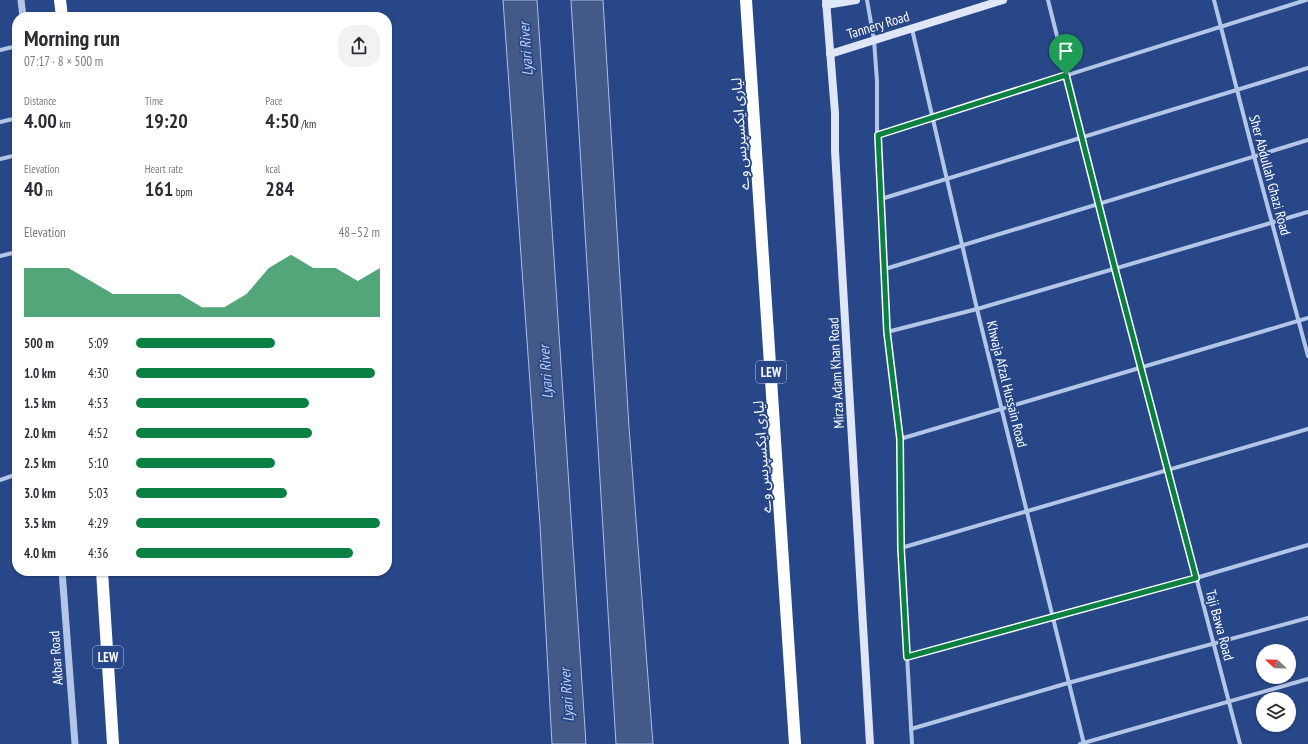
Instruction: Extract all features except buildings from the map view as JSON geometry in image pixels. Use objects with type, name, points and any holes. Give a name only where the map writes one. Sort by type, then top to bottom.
[{"type":"highway","points":[[60,0],[61,12]]},
{"type":"highway","name":"لیاری ایکسپریس وے","points":[[746,0],[795,744]]},
{"type":"highway","name":"LEW","points":[[102,576],[113,744]]},
{"type":"main road","points":[[826,2],[856,0]]},
{"type":"main road","name":"Tannery Road","points":[[830,54],[1003,0]]},
{"type":"main road","name":"Mirza Adam Khan Road","points":[[826,2],[835,114],[835,151],[870,744]]},
{"type":"street","points":[[21,0],[22,12]]},
{"type":"street","points":[[867,0],[874,40],[878,81],[878,135],[887,332],[900,439],[901,548],[912,744]]},
{"type":"street","name":"Taji Bawa Road","points":[[1048,0],[1140,367],[1240,744]]},
{"type":"street","name":"Sher Abdullah Ghazi Road","points":[[1214,0],[1271,223],[1308,356]]},
{"type":"street","points":[[878,135],[1306,0]]},
{"type":"street","name":"Khwaja Afzal Hussain Road","points":[[912,29],[962,246],[1053,617],[1082,744]]},
{"type":"street","points":[[0,50],[12,47]]},
{"type":"street","points":[[881,199],[1308,68]]},
{"type":"street","points":[[0,122],[12,119]]},
{"type":"street","points":[[885,269],[1308,140]]},
{"type":"street","points":[[0,159],[12,155]]},
{"type":"street","points":[[887,332],[977,309],[1308,212]]},
{"type":"street","points":[[0,256],[12,253]]},
{"type":"street","points":[[900,439],[1308,318]]},
{"type":"street","points":[[901,548],[1308,429]]},
{"type":"street","points":[[0,480],[12,476]]},
{"type":"street","points":[[907,657],[1308,546]]},
{"type":"street","name":"Akbar Road","points":[[62,576],[75,744]]},
{"type":"street","points":[[911,729],[1068,683],[1308,618]]},
{"type":"street","points":[[1082,744],[1308,679]]},
{"type":"water","name":"Lyari River","points":[[503,0],[537,0],[586,744],[552,744],[540,525]]},
{"type":"water","points":[[571,0],[603,0],[629,427],[653,744],[616,744]]},
{"type":"route","points":[[1066,75],[1140,367],[1196,578],[907,657],[901,548],[900,439],[887,332],[878,135],[1066,75]]}]
